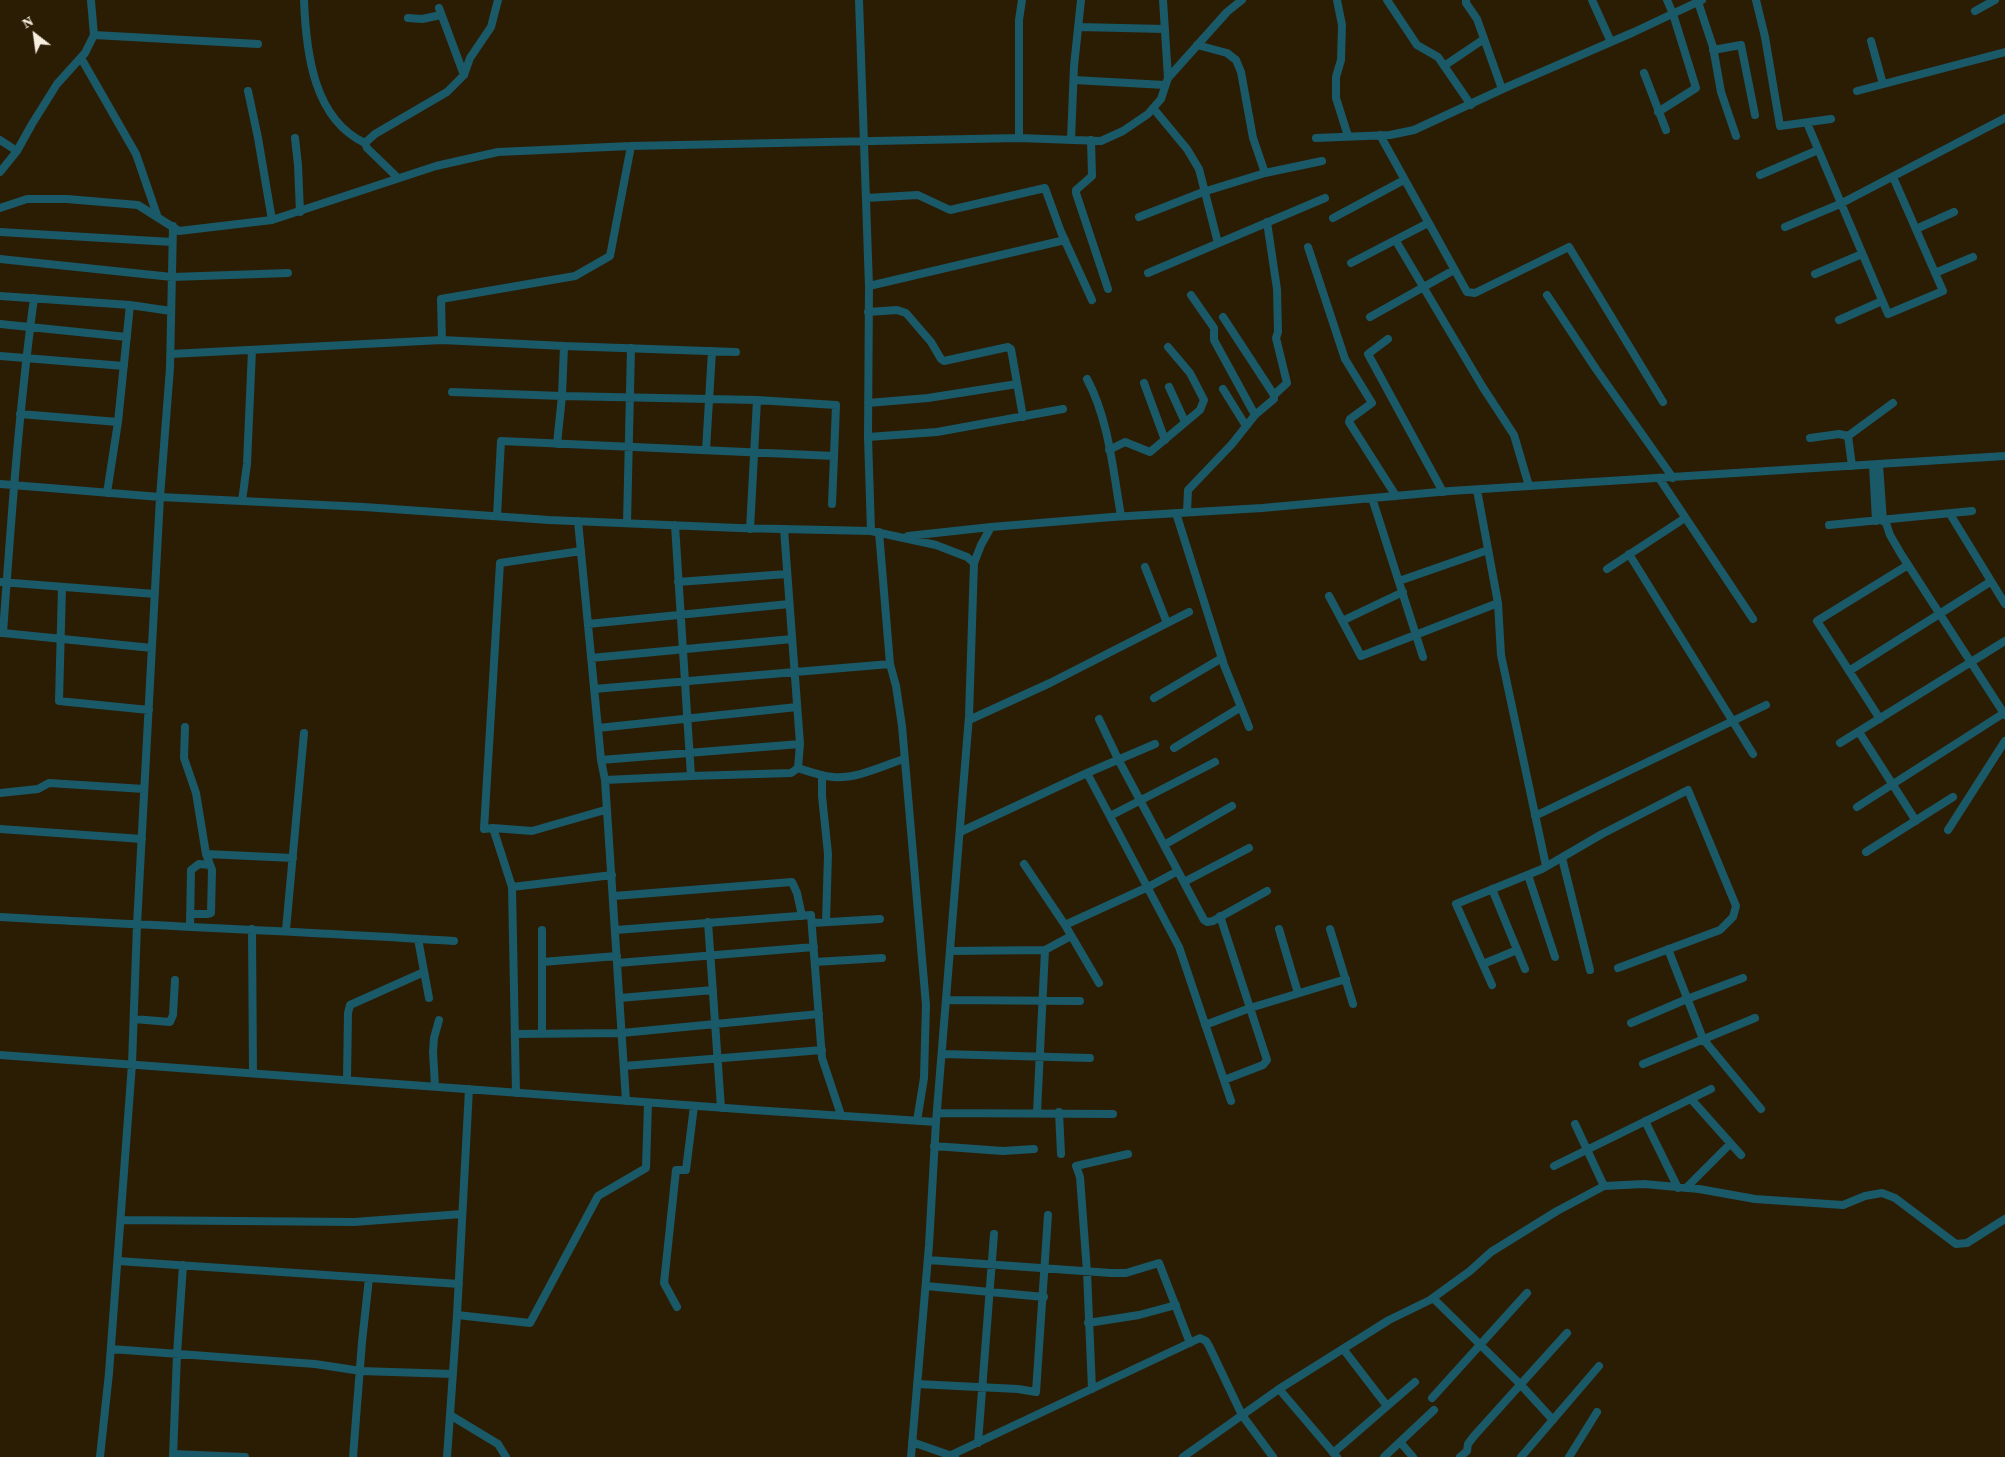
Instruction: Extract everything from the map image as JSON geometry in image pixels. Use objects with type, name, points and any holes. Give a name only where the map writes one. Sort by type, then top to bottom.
[{"type":"street","points":[[304,0],[305,31],[312,68],[321,98],[333,117],[358,140],[365,143],[367,148],[398,178]]},
{"type":"street","points":[[365,143],[375,134],[447,92],[464,75],[470,58],[491,27],[498,0]]},
{"type":"street","points":[[859,0],[869,286],[868,437],[875,532],[890,664],[896,686],[913,843],[926,1005],[924,1078],[917,1121]]},
{"type":"street","points":[[1019,138],[1019,20],[1022,0]]},
{"type":"street","points":[[1071,140],[1081,0]]},
{"type":"street","points":[[0,208],[27,199],[67,198],[138,205],[179,230],[272,220],[436,166],[498,152],[631,146],[1019,138],[1101,141],[1148,114],[1161,99],[1166,81],[1163,0]]},
{"type":"street","points":[[1166,81],[1196,45],[1227,12],[1242,0]]},
{"type":"street","points":[[1337,0],[1342,25],[1342,60],[1336,77],[1336,98],[1348,136]]},
{"type":"street","points":[[1387,0],[1417,45],[1438,57],[1471,105]]},
{"type":"street","points":[[1466,0],[1466,3],[1477,19],[1502,89]]},
{"type":"street","points":[[1592,0],[1611,42]]},
{"type":"street","points":[[1658,112],[1696,88],[1667,0]]},
{"type":"street","points":[[1756,0],[1765,37],[1780,126],[1831,119]]},
{"type":"street","points":[[1975,11],[1994,0]]},
{"type":"street","points":[[0,172],[17,151],[57,84],[85,53],[94,35],[91,1]]},
{"type":"street","points":[[1316,138],[1380,135],[1414,130],[1700,1],[1713,50],[1721,92],[1736,136]]},
{"type":"street","points":[[408,18],[422,19],[440,11],[464,75]]},
{"type":"street","points":[[1078,27],[1165,29]]},
{"type":"street","points":[[94,35],[258,44]]},
{"type":"street","points":[[1444,66],[1484,39]]},
{"type":"street","points":[[1871,41],[1883,84]]},
{"type":"street","points":[[1196,45],[1227,53],[1236,60],[1241,72],[1253,138],[1265,173]]},
{"type":"street","points":[[1713,50],[1741,45],[1755,115]]},
{"type":"street","points":[[1857,91],[2005,52]]},
{"type":"street","points":[[81,58],[136,154],[157,215]]},
{"type":"street","points":[[1644,73],[1666,130]]},
{"type":"street","points":[[1074,80],[1166,81]]},
{"type":"street","points":[[248,91],[272,220]]},
{"type":"street","points":[[1153,108],[1187,148],[1199,170],[1203,192],[1218,243]]},
{"type":"street","points":[[1785,226],[1840,204],[2005,118]]},
{"type":"street","points":[[1807,123],[1888,314],[1943,290],[1893,177]]},
{"type":"street","points":[[1380,135],[1467,292],[1475,293],[1568,247],[1663,402]]},
{"type":"street","points":[[295,138],[300,212]]},
{"type":"street","points":[[0,140],[17,151]]},
{"type":"street","points":[[1091,140],[1092,176],[1076,190],[1076,193],[1108,289]]},
{"type":"street","points":[[442,340],[441,299],[575,276],[610,256],[631,146]]},
{"type":"street","points":[[1760,175],[1818,150]]},
{"type":"street","points":[[1139,217],[1203,192],[1265,173],[1322,161]]},
{"type":"street","points":[[1334,218],[1404,180]]},
{"type":"street","points":[[866,198],[918,195],[950,210],[1045,188],[1065,240],[1092,300]]},
{"type":"street","points":[[1148,273],[1324,198]]},
{"type":"street","points":[[1916,229],[1954,212]]},
{"type":"street","points":[[1186,512],[1188,490],[1232,444],[1255,415],[1274,399],[1274,395],[1287,383],[1276,338],[1278,332],[1277,289],[1267,222]]},
{"type":"street","points":[[1351,263],[1396,242],[1428,223]]},
{"type":"street","points":[[100,1457],[111,1349],[132,1064],[137,925],[154,594],[171,354],[173,226]]},
{"type":"street","points":[[0,232],[172,242]]},
{"type":"street","points":[[869,286],[1065,240]]},
{"type":"street","points":[[1396,242],[1422,288],[1514,435],[1529,486]]},
{"type":"street","points":[[1308,247],[1345,359],[1372,403],[1350,419],[1349,422],[1396,496]]},
{"type":"street","points":[[1815,274],[1862,254]]},
{"type":"street","points":[[1935,273],[1973,257]]},
{"type":"street","points":[[0,259],[172,276],[288,273]]},
{"type":"street","points":[[1370,317],[1454,270]]},
{"type":"street","points":[[1547,295],[1596,370],[1673,478]]},
{"type":"street","points":[[0,296],[130,305],[171,311]]},
{"type":"street","points":[[1190,296],[1214,328],[1214,340],[1255,415]]},
{"type":"street","points":[[34,298],[3,582],[1,633],[152,648]]},
{"type":"street","points":[[1839,320],[1882,301]]},
{"type":"street","points":[[107,493],[118,422],[130,305]]},
{"type":"street","points":[[868,312],[897,310],[906,313],[931,342],[940,360],[944,362],[1008,348],[1012,351],[1023,417]]},
{"type":"street","points":[[1223,317],[1274,395]]},
{"type":"street","points":[[0,324],[127,337]]},
{"type":"street","points":[[1388,339],[1368,354],[1443,492]]},
{"type":"street","points":[[171,354],[442,340],[736,352]]},
{"type":"street","points":[[556,444],[562,396],[564,346]]},
{"type":"street","points":[[627,523],[630,348]]},
{"type":"street","points":[[1109,450],[1125,442],[1150,452],[1200,410],[1204,400],[1190,373],[1168,348]]},
{"type":"street","points":[[242,501],[247,464],[252,350]]},
{"type":"street","points":[[706,450],[712,351]]},
{"type":"street","points":[[0,356],[124,366]]},
{"type":"street","points":[[1087,379],[1101,414],[1121,516]]},
{"type":"street","points":[[1144,383],[1165,440]]},
{"type":"street","points":[[868,403],[928,398],[1017,384]]},
{"type":"street","points":[[1169,387],[1185,422]]},
{"type":"street","points":[[1224,388],[1246,426]]},
{"type":"street","points":[[452,392],[757,400],[836,405],[832,504]]},
{"type":"street","points":[[750,528],[757,400]]},
{"type":"street","points":[[1810,438],[1839,434],[1848,436],[1893,403]]},
{"type":"street","points":[[868,437],[937,432],[1063,409]]},
{"type":"street","points":[[20,414],[118,422]]},
{"type":"street","points":[[1848,436],[1852,466]]},
{"type":"street","points":[[497,516],[501,441],[834,456]]},
{"type":"street","points":[[903,536],[1121,516],[1262,508],[1443,492],[2005,456]]},
{"type":"street","points":[[1857,806],[2004,714],[1881,521],[1876,465]]},
{"type":"street","points":[[1659,478],[1752,619]]},
{"type":"street","points":[[0,484],[160,498],[242,501],[578,521],[875,532],[936,544],[967,557],[974,563]]},
{"type":"street","points":[[1477,490],[1498,603],[1501,654],[1546,866]]},
{"type":"street","points":[[1372,498],[1424,657]]},
{"type":"street","points":[[1829,525],[1972,511]]},
{"type":"street","points":[[1176,513],[1222,658],[1249,727]]},
{"type":"street","points":[[1950,514],[2005,604]]},
{"type":"street","points":[[1607,568],[1685,518]]},
{"type":"street","points":[[578,521],[614,896],[626,1101]]},
{"type":"street","points":[[674,525],[691,776]]},
{"type":"street","points":[[911,1457],[926,1286],[934,1146],[969,720],[974,563],[991,527]]},
{"type":"street","points":[[604,780],[792,773],[798,768],[800,744],[784,529]]},
{"type":"street","points":[[1400,581],[1488,550]]},
{"type":"street","points":[[581,551],[500,562],[484,829],[532,831],[605,810]]},
{"type":"street","points":[[1629,554],[1734,720],[1753,754]]},
{"type":"street","points":[[1880,719],[1817,621],[1908,565]]},
{"type":"street","points":[[1145,567],[1167,623]]},
{"type":"street","points":[[678,582],[787,574]]},
{"type":"street","points":[[3,582],[154,594]]},
{"type":"street","points":[[1849,671],[1990,582]]},
{"type":"street","points":[[62,587],[59,701],[148,710]]},
{"type":"street","points":[[1342,621],[1403,592]]},
{"type":"street","points":[[1329,596],[1361,656],[1498,603]]},
{"type":"street","points":[[588,624],[789,604]]},
{"type":"street","points":[[969,720],[1056,680],[1189,612]]},
{"type":"street","points":[[591,658],[792,639]]},
{"type":"street","points":[[1840,744],[2005,641]]},
{"type":"street","points":[[1154,698],[1222,658]]},
{"type":"street","points":[[594,689],[890,664]]},
{"type":"street","points":[[1535,816],[1766,705]]},
{"type":"street","points":[[598,728],[797,707]]},
{"type":"street","points":[[1174,748],[1241,707]]},
{"type":"street","points":[[1099,718],[1118,759],[1204,920],[1207,922],[1267,892]]},
{"type":"street","points":[[185,727],[184,758],[200,811],[206,854],[213,878],[212,910],[207,914],[190,914]]},
{"type":"street","points":[[1859,732],[1916,820]]},
{"type":"street","points":[[286,930],[304,733]]},
{"type":"street","points":[[1948,830],[2005,741]]},
{"type":"street","points":[[601,760],[800,744]]},
{"type":"street","points":[[960,832],[1118,759],[1155,744]]},
{"type":"street","points":[[798,768],[832,777],[854,776],[904,759]]},
{"type":"street","points":[[1110,816],[1215,762]]},
{"type":"street","points":[[1087,773],[1179,948],[1231,1101]]},
{"type":"street","points":[[822,775],[822,796],[828,854],[826,922]]},
{"type":"street","points":[[0,793],[38,789],[49,783],[144,788]]},
{"type":"street","points":[[1492,985],[1456,904],[1546,866],[1602,834],[1688,790],[1736,906],[1735,912],[1733,917],[1720,930],[1618,968]]},
{"type":"street","points":[[1866,852],[1953,797]]},
{"type":"street","points":[[1164,845],[1232,806]]},
{"type":"street","points":[[492,828],[512,888],[516,1093]]},
{"type":"street","points":[[0,829],[142,839]]},
{"type":"street","points":[[1184,882],[1249,848]]},
{"type":"street","points":[[206,854],[293,858]]},
{"type":"street","points":[[1562,858],[1590,970]]},
{"type":"street","points":[[190,927],[190,870],[199,864],[210,864]]},
{"type":"street","points":[[1024,864],[1065,925],[1099,983]]},
{"type":"street","points":[[1065,925],[1148,887],[1178,871]]},
{"type":"street","points":[[1528,874],[1555,957]]},
{"type":"street","points":[[512,888],[612,875]]},
{"type":"street","points":[[614,896],[792,882],[802,916]]},
{"type":"street","points":[[1492,889],[1525,969]]},
{"type":"street","points":[[616,930],[812,915],[822,1058],[841,1115]]},
{"type":"street","points":[[1220,916],[1267,1060],[1263,1065],[1224,1080]]},
{"type":"street","points":[[0,917],[137,925],[286,930],[454,941]]},
{"type":"street","points":[[812,922],[880,918]]},
{"type":"street","points":[[708,922],[721,1108]]},
{"type":"street","points":[[252,929],[252,1073]]},
{"type":"street","points":[[1279,929],[1298,993]]},
{"type":"street","points":[[1330,929],[1353,1004]]},
{"type":"street","points":[[542,930],[542,1034]]},
{"type":"street","points":[[950,950],[1046,950],[1071,936]]},
{"type":"street","points":[[418,939],[429,998]]},
{"type":"street","points":[[542,962],[711,956],[814,947]]},
{"type":"street","points":[[1668,949],[1703,1039],[1760,1109]]},
{"type":"street","points":[[1037,1112],[1046,950]]},
{"type":"street","points":[[1483,964],[1517,950]]},
{"type":"street","points":[[815,962],[882,958]]},
{"type":"street","points":[[347,1080],[348,1012],[350,1005],[424,972]]},
{"type":"street","points":[[1631,1023],[1743,978]]},
{"type":"street","points":[[1205,1025],[1250,1008],[1346,979]]},
{"type":"street","points":[[134,1019],[170,1022],[173,1015],[175,980]]},
{"type":"street","points":[[620,998],[713,990]]},
{"type":"street","points":[[946,1000],[1080,1001]]},
{"type":"street","points":[[515,1034],[622,1033],[819,1014]]},
{"type":"street","points":[[1643,1064],[1755,1018]]},
{"type":"street","points":[[435,1086],[433,1052],[434,1038],[439,1020]]},
{"type":"street","points":[[624,1066],[822,1050]]},
{"type":"street","points":[[942,1054],[1090,1058]]},
{"type":"street","points":[[0,1055],[936,1122]]},
{"type":"street","points":[[447,1457],[458,1315],[468,1089]]},
{"type":"street","points":[[1554,1166],[1711,1089]]},
{"type":"street","points":[[1691,1099],[1741,1155]]},
{"type":"street","points":[[458,1315],[530,1323],[598,1196],[646,1168],[648,1102]]},
{"type":"street","points":[[677,1307],[664,1283],[676,1170],[686,1170],[694,1106]]},
{"type":"street","points":[[937,1112],[1113,1114]]},
{"type":"street","points":[[1060,1112],[1061,1154]]},
{"type":"street","points":[[1645,1121],[1682,1188]]},
{"type":"street","points":[[1575,1124],[1604,1186]]},
{"type":"street","points":[[1682,1188],[1730,1144]]},
{"type":"street","points":[[934,1146],[1002,1151],[1034,1149]]},
{"type":"street","points":[[1092,1389],[1087,1272],[1080,1177],[1076,1166],[1128,1154]]},
{"type":"street","points":[[1183,1457],[1279,1389],[1344,1350],[1389,1320],[1434,1298],[1470,1271],[1491,1252],[1557,1210],[1604,1186],[1644,1184],[1755,1199],[1842,1205],[1865,1196],[1882,1194],[1895,1198],[1956,1244],[1968,1243],[2005,1219]]},
{"type":"street","points":[[120,1220],[354,1222],[462,1214]]},
{"type":"street","points":[[917,1384],[1036,1392],[1044,1297],[1048,1216]]},
{"type":"street","points":[[978,1443],[994,1234]]},
{"type":"street","points":[[928,1260],[1087,1272],[1126,1273],[1159,1263],[1190,1343]]},
{"type":"street","points":[[118,1261],[459,1284]]},
{"type":"street","points":[[183,1265],[173,1455],[245,1457]]},
{"type":"street","points":[[353,1457],[369,1278]]},
{"type":"street","points":[[926,1286],[1044,1297]]},
{"type":"street","points":[[1432,1398],[1528,1292]]},
{"type":"street","points":[[1434,1298],[1553,1420]]},
{"type":"street","points":[[1088,1323],[1176,1306]]},
{"type":"street","points":[[1460,1457],[1468,1451],[1468,1444],[1474,1436],[1567,1333]]},
{"type":"street","points":[[912,1442],[954,1456],[1200,1338],[1206,1341],[1242,1415],[1273,1457]]},
{"type":"street","points":[[111,1349],[315,1364],[361,1371],[453,1374]]},
{"type":"street","points":[[1344,1350],[1387,1406]]},
{"type":"street","points":[[1521,1457],[1599,1366]]},
{"type":"street","points":[[1279,1389],[1335,1455],[1415,1382]]},
{"type":"street","points":[[1384,1457],[1434,1410]]},
{"type":"street","points":[[1569,1457],[1596,1412]]},
{"type":"street","points":[[450,1415],[498,1444],[506,1457]]},
{"type":"street","points":[[1400,1442],[1414,1457]]}]
